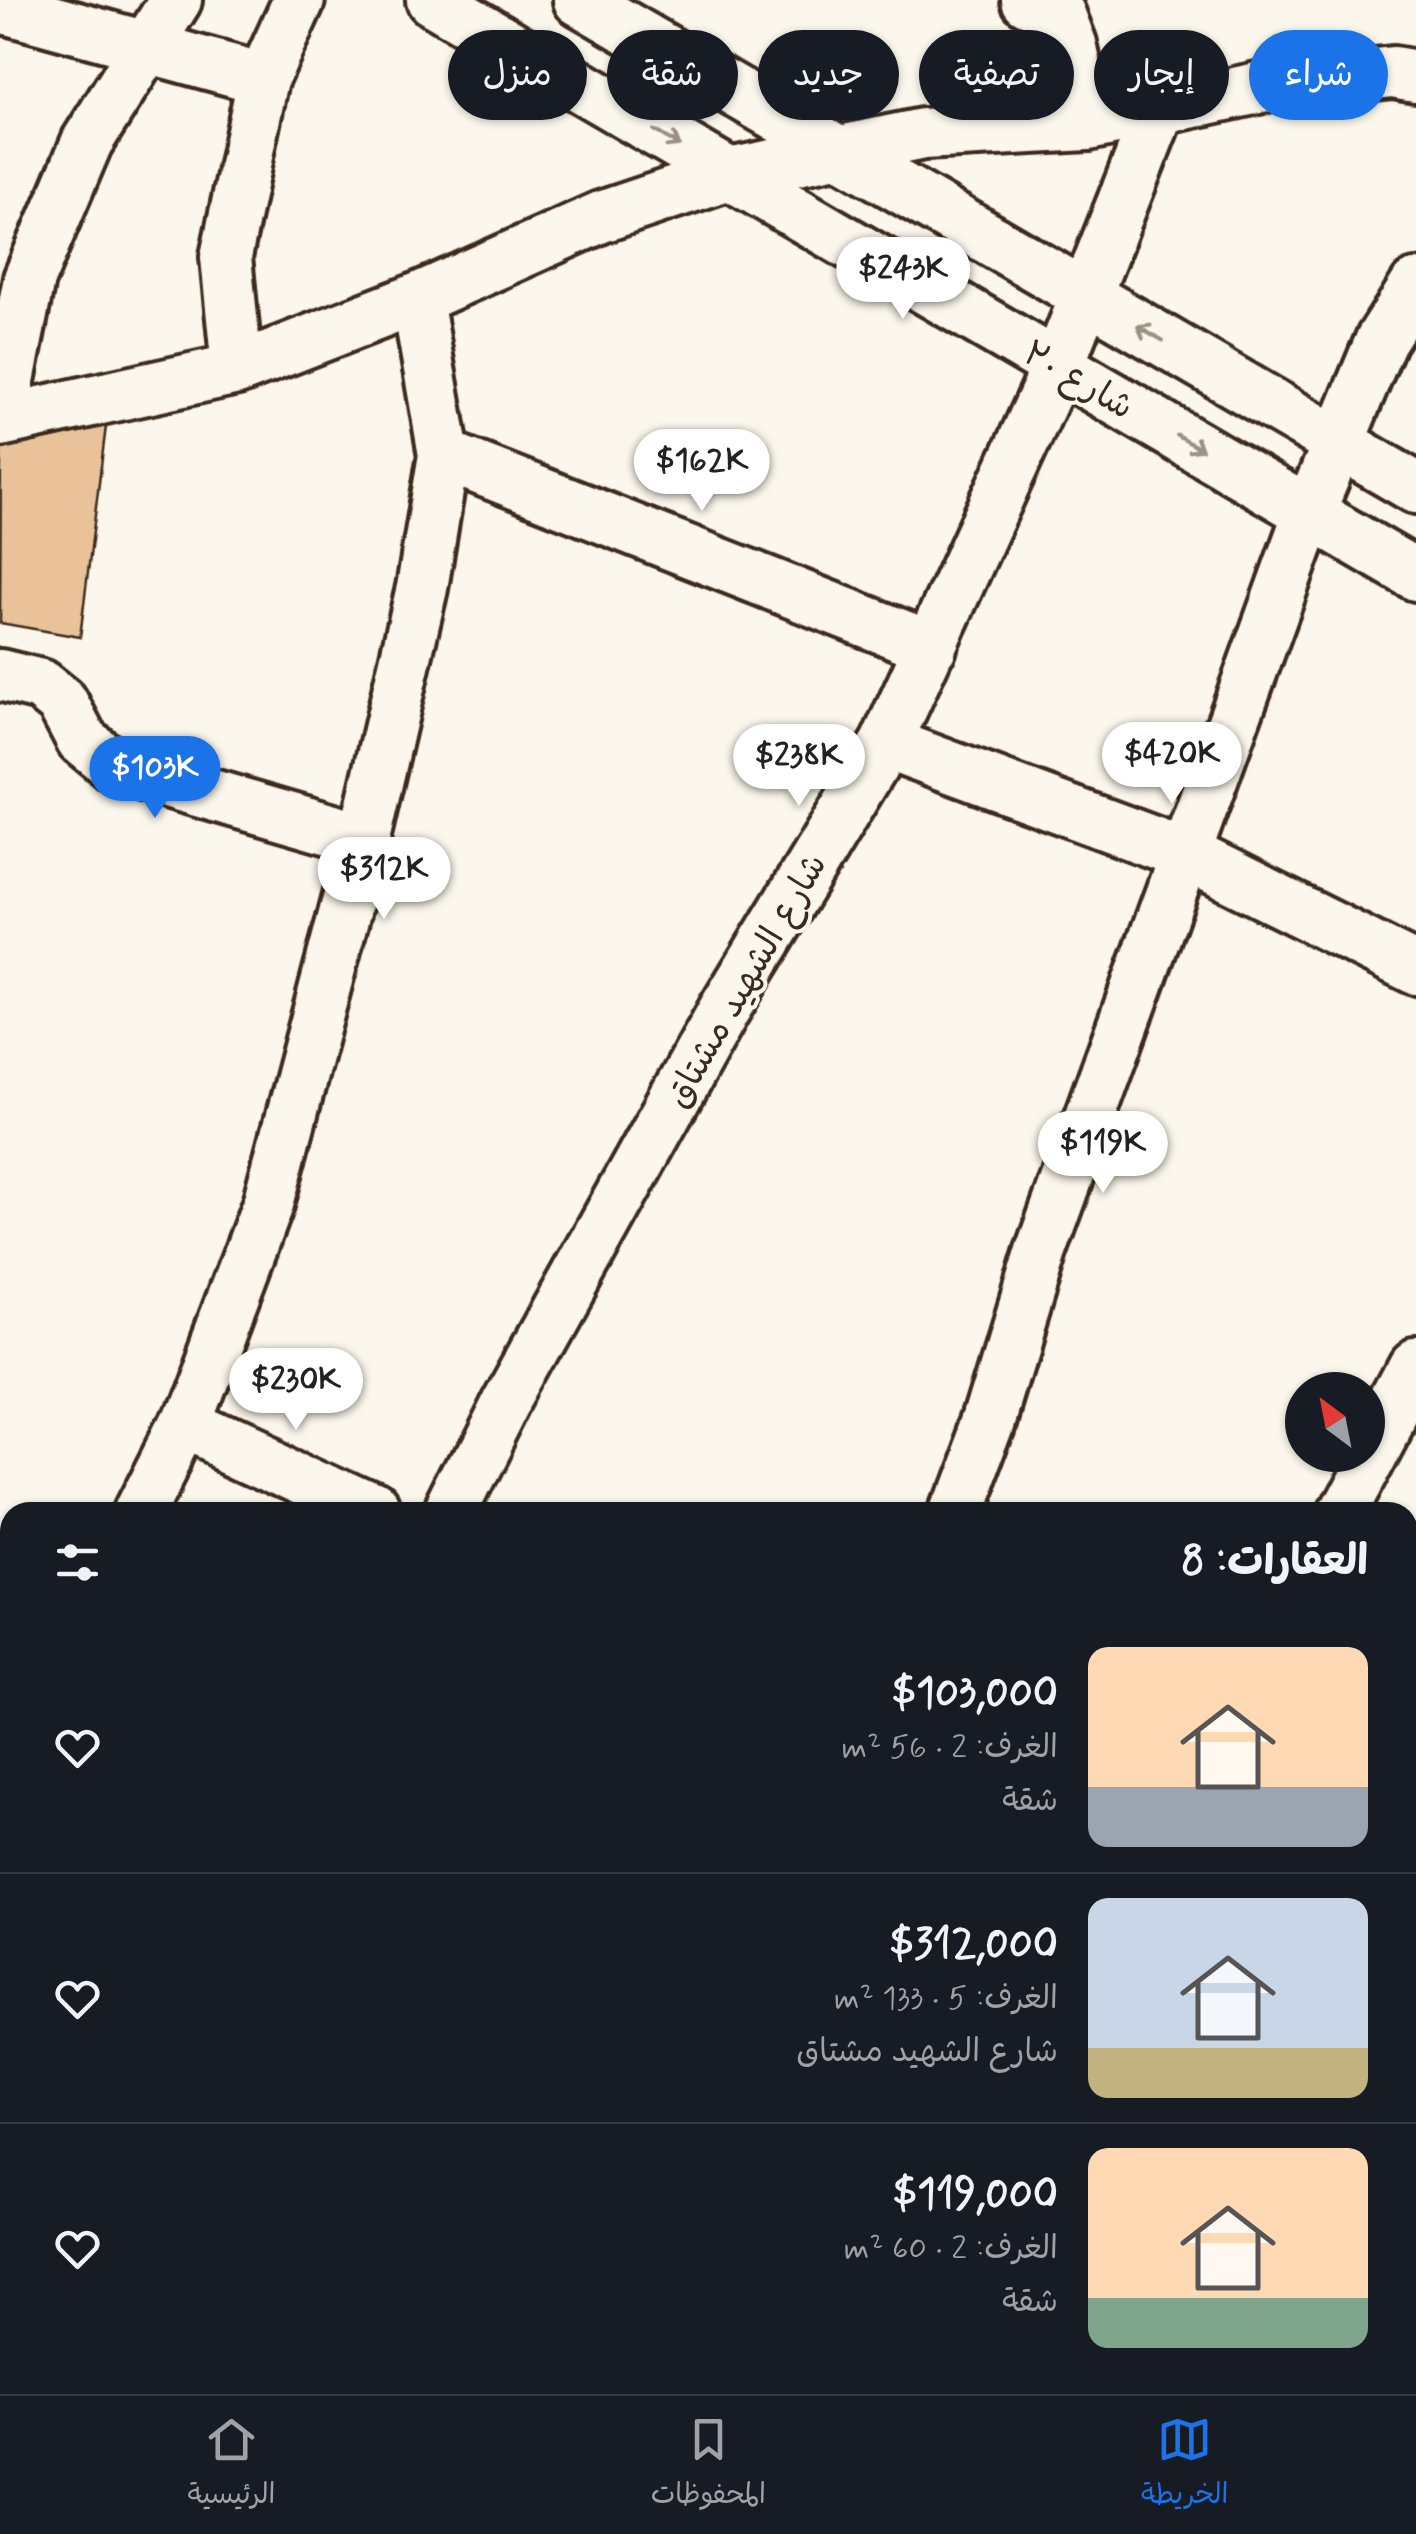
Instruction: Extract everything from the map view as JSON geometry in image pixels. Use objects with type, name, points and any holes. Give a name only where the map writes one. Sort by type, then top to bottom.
[{"type":"street","points":[[176,0],[150,48],[87,142],[28,278],[1,421],[238,369],[417,298],[600,216],[729,174],[924,134],[1088,125],[1109,120]]},
{"type":"street","points":[[238,369],[226,257],[263,80],[299,0]]},
{"type":"street","name":"شارع ٣٠","points":[[432,0],[1416,575]]},
{"type":"street","points":[[579,0],[1416,488]]},
{"type":"street","points":[[1027,0],[1060,15],[1072,44],[1088,125]]},
{"type":"street","points":[[0,7],[263,80]]},
{"type":"street","points":[[1229,94],[1393,72],[1416,76]]},
{"type":"street","name":"شارع الشهيد مشتاق","points":[[456,1502],[506,1402],[724,1010],[886,742],[1058,366],[1155,120]]},
{"type":"street","points":[[959,1502],[990,1420],[1040,1251],[1309,513],[1381,340],[1416,286]]},
{"type":"street","points":[[146,1502],[185,1426],[268,1204],[364,839],[422,588],[444,455],[417,298]]},
{"type":"street","points":[[444,455],[931,647]]},
{"type":"street","points":[[0,675],[41,685],[62,702],[82,740],[115,767],[364,839]]},
{"type":"street","points":[[886,742],[1185,854],[1416,969]]},
{"type":"street","points":[[1344,1502],[1416,1367]]},
{"type":"street","points":[[185,1426],[353,1502]]},
{"type":"building","points":[[106,426],[80,637],[0,623],[1,449]]}]
